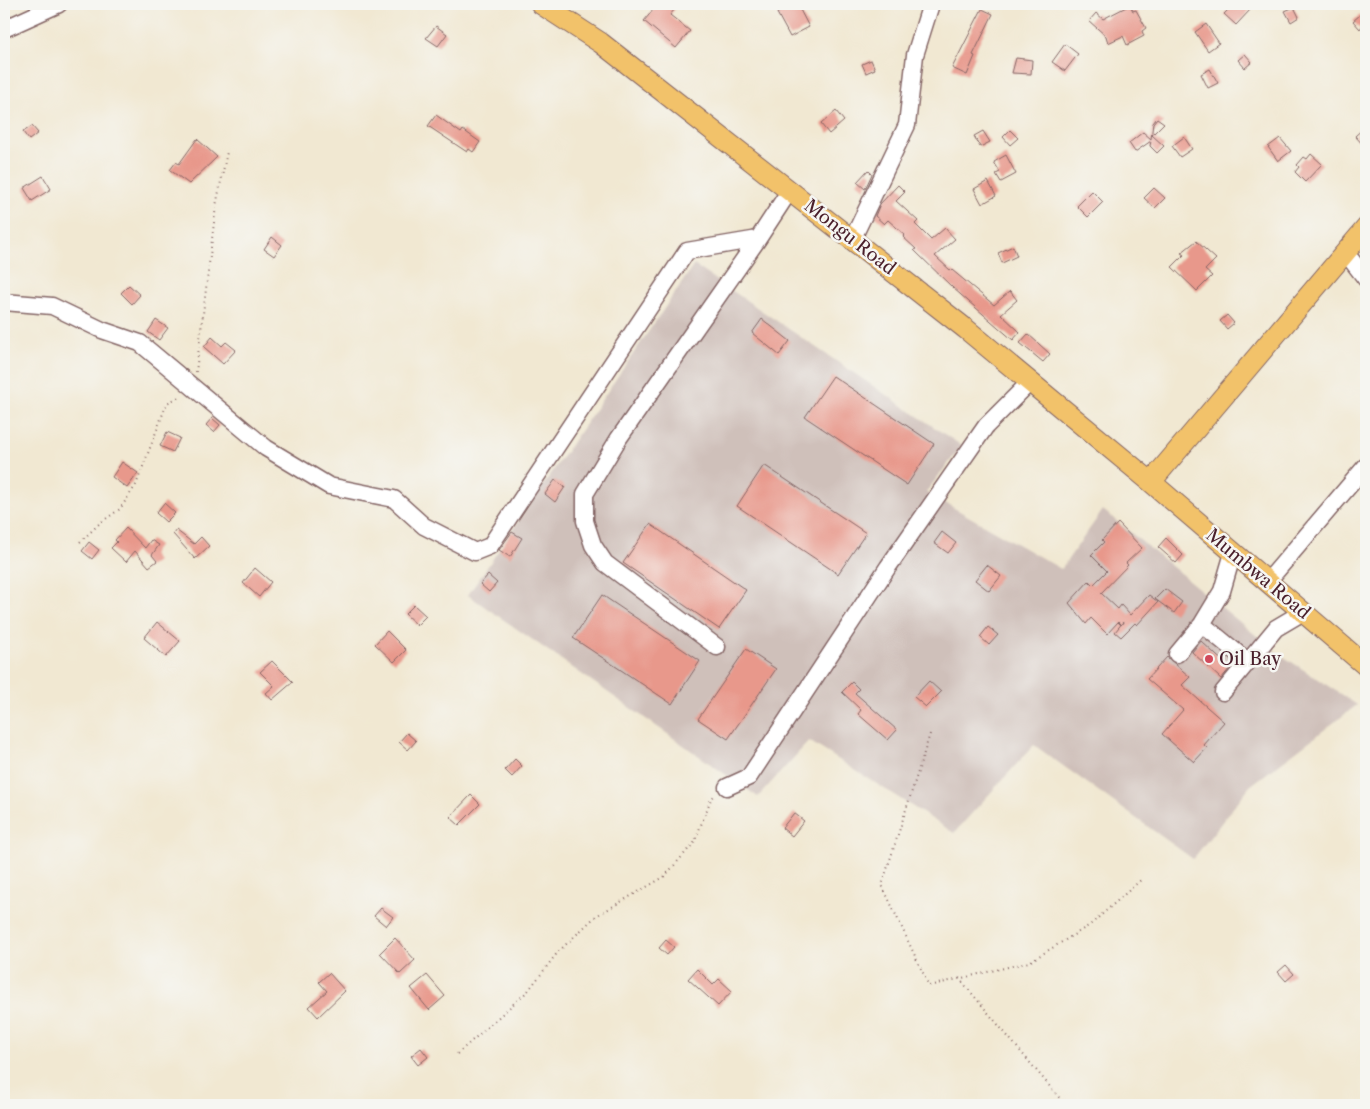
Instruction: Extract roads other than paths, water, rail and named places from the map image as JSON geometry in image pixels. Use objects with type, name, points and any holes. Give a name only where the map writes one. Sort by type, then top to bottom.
[{"type":"main road","name":"Mongu Road","points":[[541,4],[601,43],[853,238],[1151,482]]},
{"type":"main road","points":[[1151,482],[1366,228]]},
{"type":"main road","name":"Mumbwa Road","points":[[1151,482],[1366,666]]},
{"type":"street","points":[[4,28],[59,4]]},
{"type":"street","points":[[853,238],[907,126],[915,55],[930,4]]},
{"type":"street","points":[[717,647],[605,563],[593,544],[586,521],[585,494],[618,438],[678,357],[790,190]]},
{"type":"street","points":[[4,302],[52,306],[102,330],[140,343],[266,448],[329,486],[394,499],[424,526],[475,552],[490,546],[687,251],[758,239]]},
{"type":"street","points":[[1346,253],[1366,279]]},
{"type":"street","points":[[727,787],[749,777],[847,632],[888,567],[986,426],[1030,382]]},
{"type":"street","points":[[1267,582],[1366,466]]},
{"type":"street","points":[[1177,654],[1202,624],[1222,592],[1233,553]]},
{"type":"street","points":[[1222,692],[1276,628],[1303,612]]},
{"type":"street","points":[[1202,624],[1247,661]]},
{"type":"place","name":"Oil Bay","points":[[1209,659]]}]
